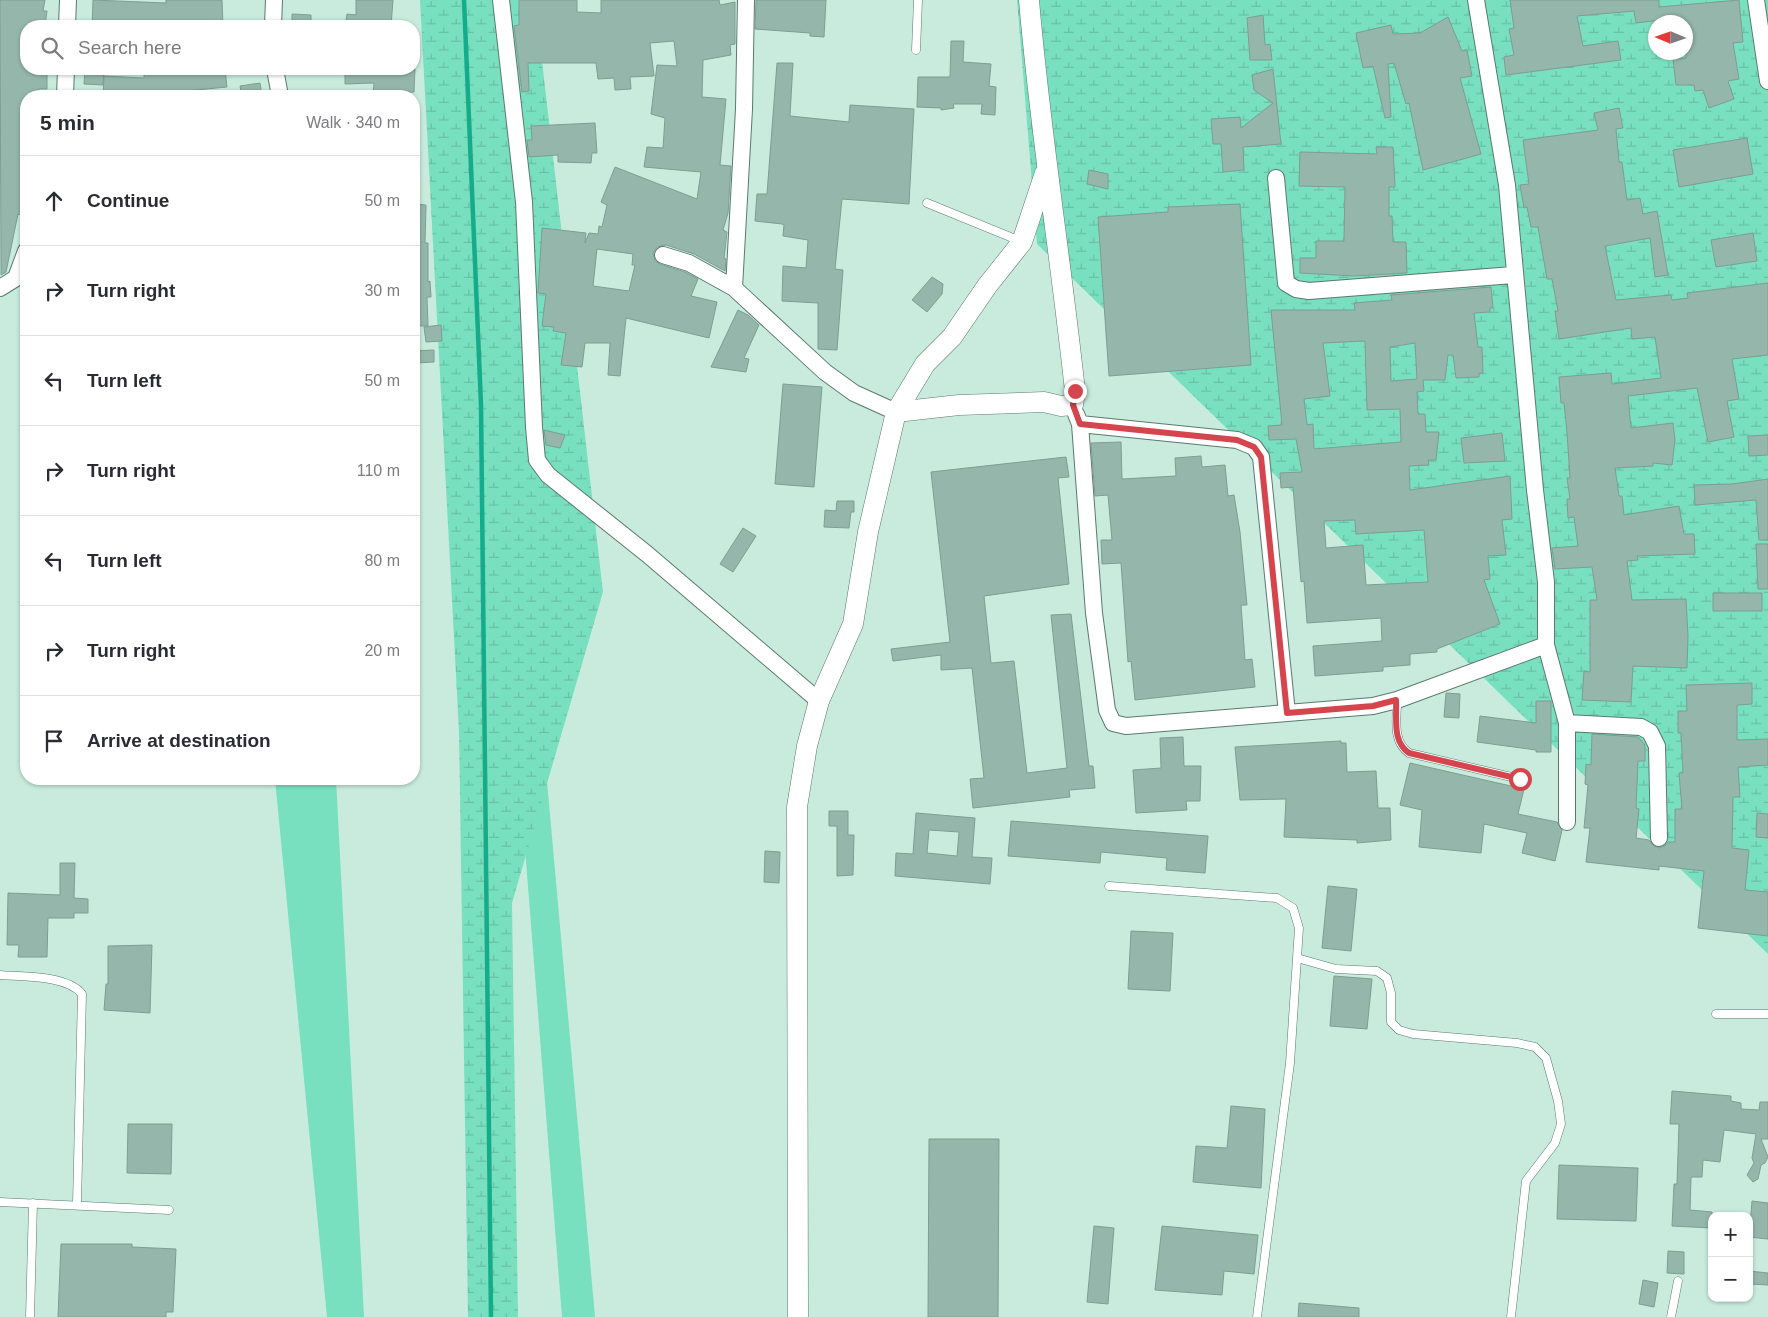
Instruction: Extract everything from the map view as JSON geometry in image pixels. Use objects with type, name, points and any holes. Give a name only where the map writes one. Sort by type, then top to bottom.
[{"type":"street","points":[[67,20],[68,0]]},
{"type":"street","points":[[273,20],[274,0]]},
{"type":"street","points":[[501,0],[524,202],[537,460],[548,475],[564,489],[647,554],[820,701]]},
{"type":"street","points":[[734,288],[744,109],[746,0]]},
{"type":"street","points":[[1029,0],[1046,169],[1065,296],[1075,391],[1073,405],[1080,424],[1094,613],[1108,710],[1113,723],[1126,726],[1373,706],[1396,700],[1546,645]]},
{"type":"street","points":[[1476,0],[1507,185],[1514,275],[1546,582],[1546,645],[1567,723],[1567,822]]},
{"type":"street","points":[[1756,0],[1768,81]]},
{"type":"street","points":[[65,90],[66,75]]},
{"type":"street","points":[[276,75],[279,90]]},
{"type":"street","points":[[798,1317],[797,807],[807,746],[820,701],[852,624],[868,532],[896,412],[925,364],[952,337],[987,286],[1022,242],[1046,169]]},
{"type":"street","points":[[1276,178],[1286,283],[1296,289],[1309,291],[1346,289],[1514,275]]},
{"type":"street","points":[[663,255],[689,263],[734,288],[825,372],[854,393],[896,412],[959,405],[1044,402],[1060,406],[1073,405]]},
{"type":"street","points":[[0,288],[16,278],[20,269]]},
{"type":"street","points":[[1080,424],[1237,440],[1254,447],[1261,457],[1287,713]]},
{"type":"street","points":[[1567,723],[1641,727],[1650,732],[1657,746],[1659,838]]},
{"type":"lane","points":[[916,50],[918,0]]},
{"type":"lane","points":[[928,204],[1022,242]]},
{"type":"lane","points":[[1396,700],[1397,737],[1400,746],[1409,753],[1520,779]]},
{"type":"lane","points":[[1109,886],[1277,898],[1293,908],[1300,928],[1290,1063],[1257,1317]]},
{"type":"lane","points":[[1297,958],[1336,969],[1377,971],[1387,978],[1391,993],[1390,1022],[1399,1030],[1413,1034],[1517,1043],[1534,1047],[1546,1058],[1558,1101],[1561,1124],[1555,1143],[1526,1181],[1511,1317]]},
{"type":"lane","points":[[0,975],[64,982],[76,986],[82,994],[77,1204]]},
{"type":"lane","points":[[1716,1014],[1768,1014]]},
{"type":"lane","points":[[0,1202],[77,1204],[169,1210]]},
{"type":"lane","points":[[30,1317],[33,1203]]},
{"type":"lane","points":[[1671,1317],[1678,1282]]},
{"type":"green space","points":[[420,0],[535,0],[603,592],[512,903],[518,1317],[468,1317],[459,731]]},
{"type":"green space","points":[[458,0],[477,0],[595,1317],[562,1317]]},
{"type":"green space","points":[[1017,0],[1768,0],[1768,954],[1037,244]]},
{"type":"green space","points":[[276,785],[336,785],[364,1317],[327,1317]]},
{"type":"building","points":[[0,0],[45,0],[43,11],[47,11],[46,20],[20,20],[20,75],[47,75],[47,89],[20,90],[20,215],[18,214],[6,272],[1,275]]},
{"type":"building","points":[[93,0],[166,3],[166,0],[222,0],[223,20],[92,20]]},
{"type":"building","points":[[356,0],[393,0],[391,20],[346,20],[347,14],[356,15]]},
{"type":"building","points":[[519,0],[577,0],[577,12],[601,13],[601,0],[719,0],[720,5],[735,2],[735,44],[730,45],[731,55],[703,60],[702,97],[726,99],[720,165],[731,166],[728,213],[723,230],[727,232],[724,258],[726,259],[725,271],[694,254],[666,245],[657,247],[653,253],[655,261],[660,264],[685,272],[698,279],[691,296],[717,302],[709,338],[626,318],[620,376],[608,375],[610,343],[585,343],[582,367],[561,365],[566,333],[553,331],[554,327],[542,326],[546,294],[538,293],[542,228],[586,233],[585,243],[589,233],[598,234],[599,226],[602,227],[607,205],[601,202],[615,167],[697,199],[701,172],[644,167],[647,147],[663,148],[665,118],[651,114],[657,65],[677,66],[674,41],[650,43],[654,76],[630,77],[631,89],[615,90],[614,78],[598,79],[596,63],[528,63],[529,91],[522,92],[514,26],[519,25]],"holes":[[[597,249],[633,254],[632,265],[635,265],[629,291],[593,286]]]},
{"type":"building","points":[[756,0],[826,0],[824,37],[810,36],[810,33],[755,29]]},
{"type":"building","points":[[1510,0],[1659,0],[1659,7],[1739,0],[1743,42],[1733,43],[1739,79],[1728,81],[1734,99],[1709,108],[1703,90],[1695,91],[1694,85],[1676,85],[1673,60],[1693,60],[1693,15],[1648,15],[1648,22],[1636,23],[1634,11],[1577,16],[1583,46],[1618,41],[1621,60],[1506,75],[1504,57],[1514,55],[1509,29],[1514,28]]},
{"type":"building","points":[[292,14],[311,15],[311,20],[292,20]]},
{"type":"building","points":[[1263,15],[1265,45],[1270,44],[1272,60],[1250,60],[1247,18]]},
{"type":"building","points":[[1448,17],[1462,51],[1467,50],[1472,76],[1460,78],[1481,154],[1423,170],[1409,103],[1406,104],[1394,63],[1388,64],[1391,117],[1385,118],[1373,66],[1363,68],[1356,33],[1391,25],[1393,34],[1420,33]]},
{"type":"building","points":[[951,41],[964,41],[963,62],[991,64],[989,86],[996,87],[995,115],[981,114],[982,104],[953,104],[954,108],[941,110],[941,108],[917,107],[918,77],[950,77]]},
{"type":"building","points":[[777,63],[793,63],[790,116],[849,122],[850,105],[914,109],[909,204],[842,199],[835,269],[843,270],[837,350],[818,349],[818,303],[782,301],[783,266],[806,268],[808,240],[783,236],[784,225],[782,224],[755,221],[757,194],[767,194]]},
{"type":"building","points":[[1273,69],[1281,144],[1243,147],[1244,170],[1223,172],[1221,144],[1213,144],[1211,119],[1240,117],[1241,128],[1273,103],[1254,90],[1252,75]]},
{"type":"building","points":[[85,75],[104,75],[103,85],[84,84]]},
{"type":"building","points":[[144,75],[226,75],[227,87],[196,90],[103,90],[104,76],[144,78]]},
{"type":"building","points":[[345,75],[415,75],[414,90],[373,90],[374,83],[345,84]]},
{"type":"building","points":[[260,83],[261,90],[241,90],[240,86]]},
{"type":"building","points":[[1619,108],[1623,128],[1616,129],[1619,162],[1622,162],[1627,200],[1640,198],[1643,214],[1657,211],[1668,275],[1655,277],[1650,238],[1605,246],[1616,300],[1671,295],[1672,300],[1688,298],[1687,293],[1768,283],[1768,355],[1732,359],[1739,399],[1727,401],[1734,437],[1708,442],[1697,388],[1628,396],[1631,428],[1673,423],[1675,440],[1672,465],[1653,463],[1653,466],[1615,468],[1619,496],[1622,496],[1624,515],[1679,506],[1684,534],[1694,534],[1695,554],[1637,556],[1638,560],[1627,561],[1632,600],[1686,599],[1688,636],[1687,668],[1633,666],[1631,702],[1582,700],[1584,671],[1590,672],[1590,600],[1597,600],[1592,567],[1555,569],[1552,548],[1578,546],[1574,517],[1568,518],[1567,499],[1570,499],[1567,478],[1570,478],[1564,403],[1561,403],[1559,377],[1611,373],[1612,384],[1661,378],[1655,337],[1632,339],[1631,328],[1559,339],[1555,311],[1558,311],[1552,279],[1547,279],[1538,227],[1531,227],[1527,207],[1524,208],[1520,185],[1529,184],[1523,140],[1598,130],[1594,113]]},
{"type":"building","points":[[595,123],[597,153],[592,153],[591,163],[558,162],[558,155],[529,157],[527,140],[532,140],[531,126]]},
{"type":"building","points":[[1747,138],[1753,174],[1679,187],[1673,150]]},
{"type":"building","points":[[1376,147],[1393,147],[1395,187],[1389,187],[1389,216],[1392,216],[1393,242],[1406,242],[1407,273],[1354,276],[1300,273],[1300,258],[1316,258],[1316,241],[1344,241],[1345,187],[1299,186],[1300,152],[1377,154]]},
{"type":"building","points":[[1089,170],[1108,174],[1108,189],[1087,184]]},
{"type":"building","points":[[420,204],[426,205],[425,243],[428,243],[428,282],[430,281],[431,297],[427,297],[428,326],[420,326]]},
{"type":"building","points":[[1240,204],[1251,365],[1109,376],[1098,217],[1168,212],[1168,207]]},
{"type":"building","points":[[1753,233],[1757,261],[1716,267],[1711,240]]},
{"type":"building","points":[[932,277],[943,284],[942,294],[927,312],[912,300]]},
{"type":"building","points":[[1491,287],[1493,308],[1490,308],[1490,312],[1474,313],[1478,347],[1482,347],[1483,373],[1479,373],[1479,377],[1456,378],[1453,355],[1448,355],[1445,380],[1423,380],[1424,391],[1417,392],[1418,414],[1425,414],[1426,432],[1439,432],[1436,460],[1428,460],[1429,465],[1409,466],[1410,490],[1510,476],[1512,519],[1502,520],[1506,555],[1488,556],[1490,579],[1484,580],[1500,624],[1437,649],[1437,652],[1410,654],[1410,665],[1383,667],[1383,671],[1315,676],[1313,646],[1382,641],[1381,618],[1307,623],[1304,581],[1301,582],[1293,487],[1281,488],[1280,473],[1302,472],[1296,439],[1269,440],[1268,426],[1282,425],[1271,310],[1355,310],[1354,303],[1392,300],[1391,295]],"holes":[[[1365,341],[1367,410],[1400,409],[1401,442],[1314,449],[1313,424],[1307,425],[1304,399],[1330,396],[1323,343]],[[1415,343],[1417,379],[1391,381],[1390,347]],[[1355,520],[1356,534],[1424,530],[1428,582],[1366,585],[1363,545],[1326,548],[1324,521]]]},
{"type":"building","points":[[738,310],[748,315],[759,325],[744,358],[749,359],[746,372],[711,367]]},
{"type":"building","points":[[441,325],[442,341],[426,342],[424,327]]},
{"type":"building","points":[[434,350],[434,362],[420,363],[420,351]]},
{"type":"building","points":[[783,384],[822,387],[814,487],[775,484]]},
{"type":"building","points":[[544,430],[565,435],[560,448],[546,445]]},
{"type":"building","points":[[1502,433],[1505,461],[1464,463],[1461,438]]},
{"type":"building","points":[[1768,435],[1768,455],[1749,456],[1748,436]]},
{"type":"building","points":[[1121,442],[1122,479],[1176,476],[1175,458],[1201,456],[1202,467],[1225,465],[1228,496],[1234,495],[1240,532],[1247,605],[1241,605],[1245,660],[1252,659],[1255,687],[1135,700],[1131,661],[1128,662],[1121,563],[1102,564],[1101,540],[1112,540],[1108,495],[1095,496],[1091,443]]},
{"type":"building","points":[[1066,457],[1069,477],[1058,478],[1069,584],[984,596],[991,663],[1014,661],[1027,773],[1067,768],[1051,615],[1071,614],[1089,766],[1093,766],[1095,788],[1069,790],[1070,797],[973,808],[970,779],[984,778],[972,668],[941,670],[941,655],[893,661],[891,649],[950,642],[931,472]]},
{"type":"building","points":[[1768,479],[1768,540],[1759,540],[1756,500],[1695,505],[1694,485],[1732,484]]},
{"type":"building","points":[[837,501],[854,501],[854,512],[851,512],[849,528],[824,527],[825,510],[836,511]]},
{"type":"building","points":[[743,528],[756,536],[733,572],[720,564]]},
{"type":"building","points":[[1756,544],[1768,544],[1768,589],[1758,589]]},
{"type":"building","points":[[1713,593],[1762,593],[1762,611],[1713,611]]},
{"type":"building","points":[[1752,683],[1752,704],[1737,705],[1737,740],[1768,739],[1768,765],[1738,767],[1740,797],[1733,797],[1732,848],[1749,850],[1745,890],[1768,892],[1768,936],[1698,928],[1704,871],[1659,866],[1659,870],[1586,862],[1590,828],[1584,828],[1588,785],[1585,784],[1586,764],[1591,765],[1592,734],[1638,737],[1645,745],[1645,761],[1638,761],[1636,808],[1639,809],[1636,838],[1649,840],[1654,846],[1659,848],[1665,846],[1668,842],[1675,842],[1675,809],[1682,809],[1679,773],[1683,773],[1681,733],[1678,733],[1678,711],[1687,711],[1686,685]]},
{"type":"building","points":[[1446,693],[1460,694],[1459,718],[1444,717]]},
{"type":"building","points":[[1536,701],[1551,701],[1551,752],[1536,752],[1536,750],[1477,742],[1480,716],[1536,723]]},
{"type":"building","points":[[1183,737],[1184,766],[1201,766],[1200,801],[1186,801],[1187,810],[1136,813],[1133,770],[1161,768],[1160,738]]},
{"type":"building","points":[[1341,741],[1341,743],[1346,743],[1347,772],[1376,771],[1378,808],[1390,808],[1391,840],[1357,843],[1357,840],[1284,837],[1286,799],[1240,800],[1235,747]]},
{"type":"building","points":[[1410,763],[1524,789],[1518,814],[1557,822],[1562,830],[1555,861],[1522,853],[1527,833],[1484,824],[1481,853],[1419,847],[1422,810],[1400,805]]},
{"type":"building","points":[[829,811],[848,811],[848,835],[854,835],[853,875],[837,876],[837,826],[829,826]]},
{"type":"building","points":[[916,813],[975,818],[972,857],[992,858],[990,884],[895,876],[896,853],[913,854]],"holes":[[[929,830],[959,832],[957,856],[927,853]]]},
{"type":"building","points":[[1757,813],[1768,814],[1768,838],[1756,837]]},
{"type":"building","points":[[1011,821],[1208,836],[1205,873],[1166,870],[1167,858],[1101,852],[1100,863],[1008,856]]},
{"type":"building","points":[[765,851],[780,852],[779,883],[764,882]]},
{"type":"building","points":[[60,863],[75,863],[74,898],[88,899],[88,913],[74,913],[74,918],[48,918],[47,957],[18,957],[19,945],[7,945],[8,893],[60,895]]},
{"type":"building","points":[[1328,886],[1357,889],[1351,951],[1322,948]]},
{"type":"building","points":[[1131,931],[1173,933],[1170,991],[1128,989]]},
{"type":"building","points":[[152,945],[150,1013],[104,1010],[106,984],[108,984],[108,946]]},
{"type":"building","points":[[1334,976],[1372,979],[1367,1029],[1330,1026]]},
{"type":"building","points":[[1672,1091],[1731,1096],[1731,1101],[1741,1103],[1741,1109],[1759,1110],[1760,1102],[1768,1102],[1768,1139],[1761,1139],[1768,1157],[1765,1163],[1761,1165],[1758,1179],[1753,1182],[1747,1175],[1754,1163],[1752,1158],[1756,1134],[1724,1130],[1720,1162],[1703,1160],[1702,1177],[1691,1177],[1690,1210],[1712,1212],[1708,1212],[1708,1228],[1672,1226],[1674,1184],[1677,1184],[1679,1124],[1670,1124]]},
{"type":"building","points":[[1231,1106],[1265,1109],[1261,1188],[1193,1182],[1196,1146],[1227,1148]]},
{"type":"building","points":[[128,1124],[172,1124],[171,1174],[127,1173]]},
{"type":"building","points":[[929,1139],[999,1139],[998,1317],[928,1317]]},
{"type":"building","points":[[1559,1165],[1638,1168],[1636,1221],[1557,1219]]},
{"type":"building","points":[[1752,1201],[1768,1203],[1768,1239],[1753,1237],[1753,1212],[1751,1212]]},
{"type":"building","points":[[1094,1226],[1114,1228],[1108,1304],[1087,1302]]},
{"type":"building","points":[[1162,1226],[1258,1235],[1254,1274],[1224,1271],[1222,1295],[1155,1290]]},
{"type":"building","points":[[61,1244],[132,1244],[132,1247],[176,1249],[173,1312],[166,1312],[166,1317],[58,1317]]},
{"type":"building","points":[[1668,1251],[1684,1252],[1684,1274],[1667,1273]]},
{"type":"building","points":[[1753,1271],[1768,1273],[1768,1285],[1753,1284]]},
{"type":"building","points":[[1643,1280],[1658,1283],[1654,1307],[1639,1304]]},
{"type":"building","points":[[1299,1303],[1359,1308],[1359,1317],[1298,1317]]},
{"type":"waterway","points":[[464,0],[481,405],[491,1317]]},
{"type":"route","points":[[1075,391],[1073,405],[1080,424],[1237,440],[1254,447],[1261,457],[1287,713],[1373,706],[1396,700],[1397,737],[1400,746],[1409,753],[1520,779]]}]
